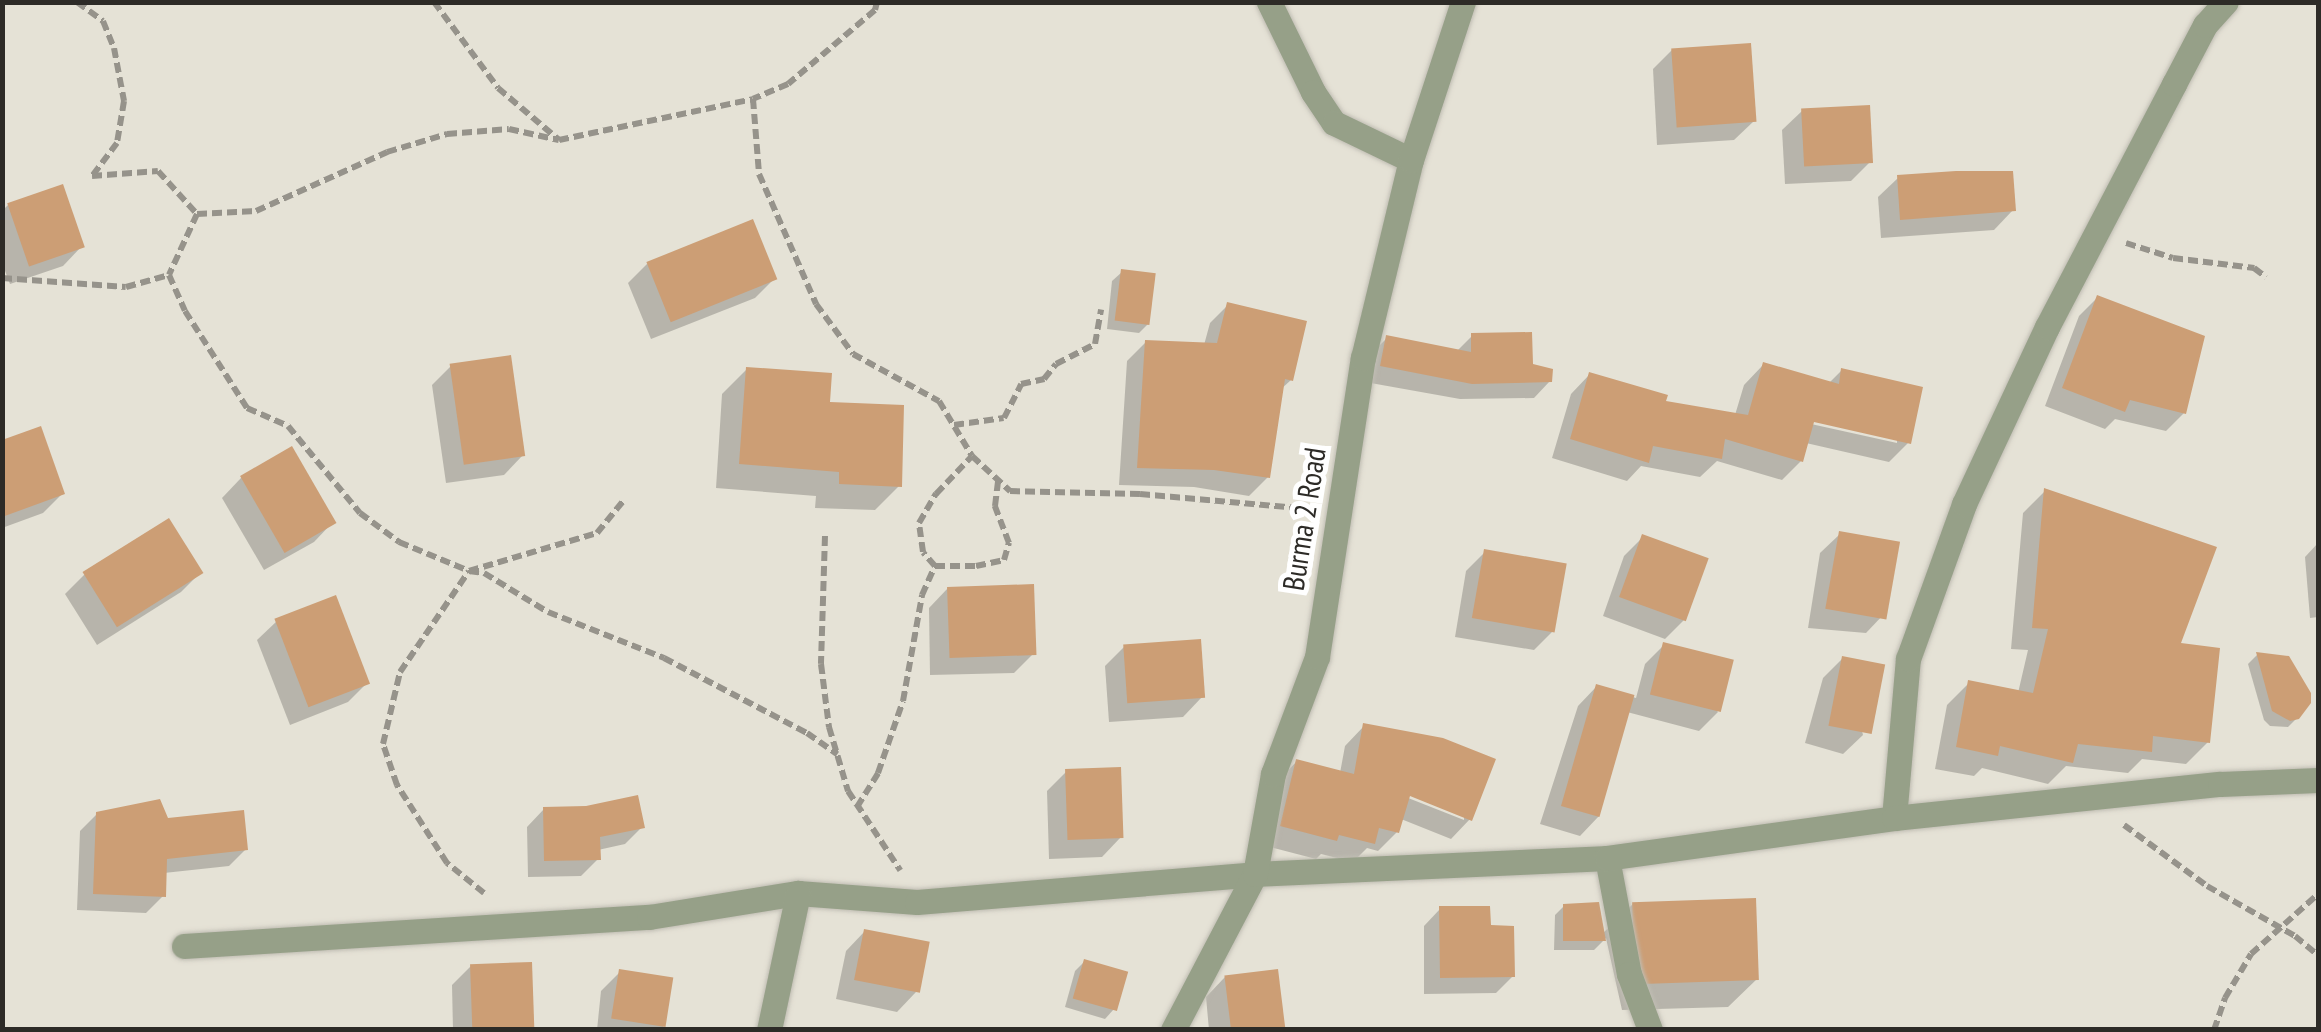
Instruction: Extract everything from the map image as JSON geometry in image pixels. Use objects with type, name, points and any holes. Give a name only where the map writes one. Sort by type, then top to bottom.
[{"type":"street","points":[[1269,2],[1313,92],[1334,123],[1411,160]]},
{"type":"street","name":"Burma 2 Road","points":[[1173,1030],[1255,874],[1273,774],[1317,656],[1336,512],[1363,358],[1411,160],[1463,2]]},
{"type":"street","points":[[1894,818],[1908,659],[1964,504],[2098,230],[2205,24],[2226,2]]},
{"type":"street","points":[[184,946],[649,917],[798,893],[917,902],[1255,874],[1607,858],[1894,818],[2102,796],[2318,780]]},
{"type":"street","points":[[1607,858],[1624,956],[1650,1030]]},
{"type":"street","points":[[768,1030],[798,893]]},
{"type":"path","points":[[77,2],[102,22],[114,48],[124,101],[116,144],[92,176],[158,171],[197,214],[256,212],[386,152],[447,134],[509,129],[558,140],[753,99],[788,84],[875,10],[877,2]]},
{"type":"path","points":[[434,2],[498,88],[558,140]]},
{"type":"path","points":[[753,99],[760,174],[816,304],[852,354],[940,401],[972,456],[1010,491],[1140,494],[1336,512]]},
{"type":"path","points":[[2,278],[126,288],[169,275],[197,214]]},
{"type":"path","points":[[2098,230],[2137,248],[2254,268],[2266,277]]},
{"type":"path","points":[[169,275],[185,311],[246,408],[288,426],[360,513],[400,542],[484,573],[548,612],[664,658],[806,733],[837,754]]},
{"type":"path","points":[[954,425],[1004,418],[1021,384],[1044,379],[1056,364],[1095,344],[1101,310]]},
{"type":"path","points":[[934,566],[924,552],[919,523],[936,494],[972,456]]},
{"type":"path","points":[[934,566],[1004,560],[1009,542],[995,506],[998,480]]},
{"type":"path","points":[[530,924],[447,863],[396,786],[383,744],[400,672],[469,570],[597,532],[624,500]]},
{"type":"path","points":[[824,536],[821,664],[837,754],[858,807],[917,902]]},
{"type":"path","points":[[858,807],[878,774],[903,700],[922,595],[934,566]]},
{"type":"path","points":[[2102,796],[2131,834],[2208,886],[2282,928],[2318,955]]},
{"type":"path","points":[[2214,1030],[2225,998],[2251,954],[2318,894]]},
{"type":"building","points":[[1751,43],[1757,122],[1677,127],[1671,49]]},
{"type":"building","points":[[1870,105],[1873,163],[1804,167],[1801,109]]},
{"type":"building","points":[[2013,171],[2016,211],[1900,220],[1897,175]]},
{"type":"building","points":[[63,184],[85,247],[29,267],[7,203]]},
{"type":"building","points":[[753,219],[777,279],[671,322],[646,262]]},
{"type":"building","points":[[1121,269],[1156,273],[1149,325],[1115,321]]},
{"type":"building","points":[[2097,295],[2205,336],[2186,414],[2130,400],[2125,412],[2062,388]]},
{"type":"building","points":[[1227,302],[1307,321],[1293,381],[1285,379],[1270,478],[1214,470],[1137,468],[1145,340],[1217,343]]},
{"type":"building","points":[[1532,332],[1533,364],[1553,369],[1552,382],[1472,384],[1380,366],[1386,335],[1471,352],[1471,333]]},
{"type":"building","points":[[511,355],[525,456],[464,465],[450,364]]},
{"type":"building","points":[[1763,362],[1839,384],[1841,368],[1923,387],[1911,444],[1814,422],[1803,462],[1725,439],[1722,459],[1653,446],[1649,463],[1570,439],[1589,372],[1668,395],[1666,401],[1748,415]]},
{"type":"building","points":[[746,367],[832,373],[830,402],[904,405],[902,487],[839,484],[839,472],[739,464]]},
{"type":"building","points":[[41,426],[65,494],[2,517],[2,440]]},
{"type":"building","points":[[292,446],[336,523],[285,553],[240,476]]},
{"type":"building","points":[[2044,488],[2217,547],[2181,643],[2220,648],[2210,743],[2153,736],[2152,752],[2078,744],[2073,763],[2000,746],[1998,756],[1956,747],[1968,680],[2033,693],[2048,629],[2032,628]]},
{"type":"building","points":[[169,518],[203,573],[117,627],[82,572]]},
{"type":"building","points":[[1839,531],[1900,542],[1886,620],[1825,609]]},
{"type":"building","points":[[1642,534],[1709,558],[1686,621],[1619,597]]},
{"type":"building","points":[[1484,549],[1567,564],[1555,633],[1472,618]]},
{"type":"building","points":[[1034,584],[1036,655],[950,658],[947,587]]},
{"type":"building","points":[[336,595],[370,684],[308,707],[274,619]]},
{"type":"building","points":[[1201,639],[1205,698],[1127,703],[1123,644]]},
{"type":"building","points":[[1663,642],[1734,660],[1721,712],[1650,694]]},
{"type":"building","points":[[2256,652],[2289,656],[2311,693],[2311,703],[2299,719],[2290,721],[2272,711]]},
{"type":"building","points":[[1842,656],[1885,664],[1872,734],[1828,726]]},
{"type":"building","points":[[1596,684],[1634,695],[1599,817],[1561,806]]},
{"type":"building","points":[[1363,723],[1443,738],[1496,759],[1472,821],[1410,796],[1399,833],[1379,828],[1375,844],[1339,835],[1337,841],[1280,826],[1296,759],[1354,774]]},
{"type":"building","points":[[1121,767],[1123,838],[1068,840],[1065,769]]},
{"type":"building","points":[[638,795],[645,828],[600,837],[601,860],[544,861],[543,807],[586,806]]},
{"type":"building","points":[[160,799],[168,818],[244,810],[248,850],[167,859],[166,897],[93,894],[96,812]]},
{"type":"building","points":[[1756,898],[1759,980],[1635,984],[1632,902]]},
{"type":"building","points":[[1599,902],[1606,941],[1563,941],[1563,904]]},
{"type":"building","points":[[1439,906],[1490,906],[1491,925],[1514,926],[1515,977],[1440,978]]},
{"type":"building","points":[[864,929],[930,942],[920,993],[854,980]]},
{"type":"building","points":[[1084,959],[1128,972],[1117,1011],[1073,998]]},
{"type":"building","points":[[532,962],[534,1030],[472,1030],[470,964]]},
{"type":"building","points":[[619,969],[673,978],[666,1027],[611,1018]]},
{"type":"building","points":[[1278,969],[1285,1030],[1231,1030],[1224,976]]}]
